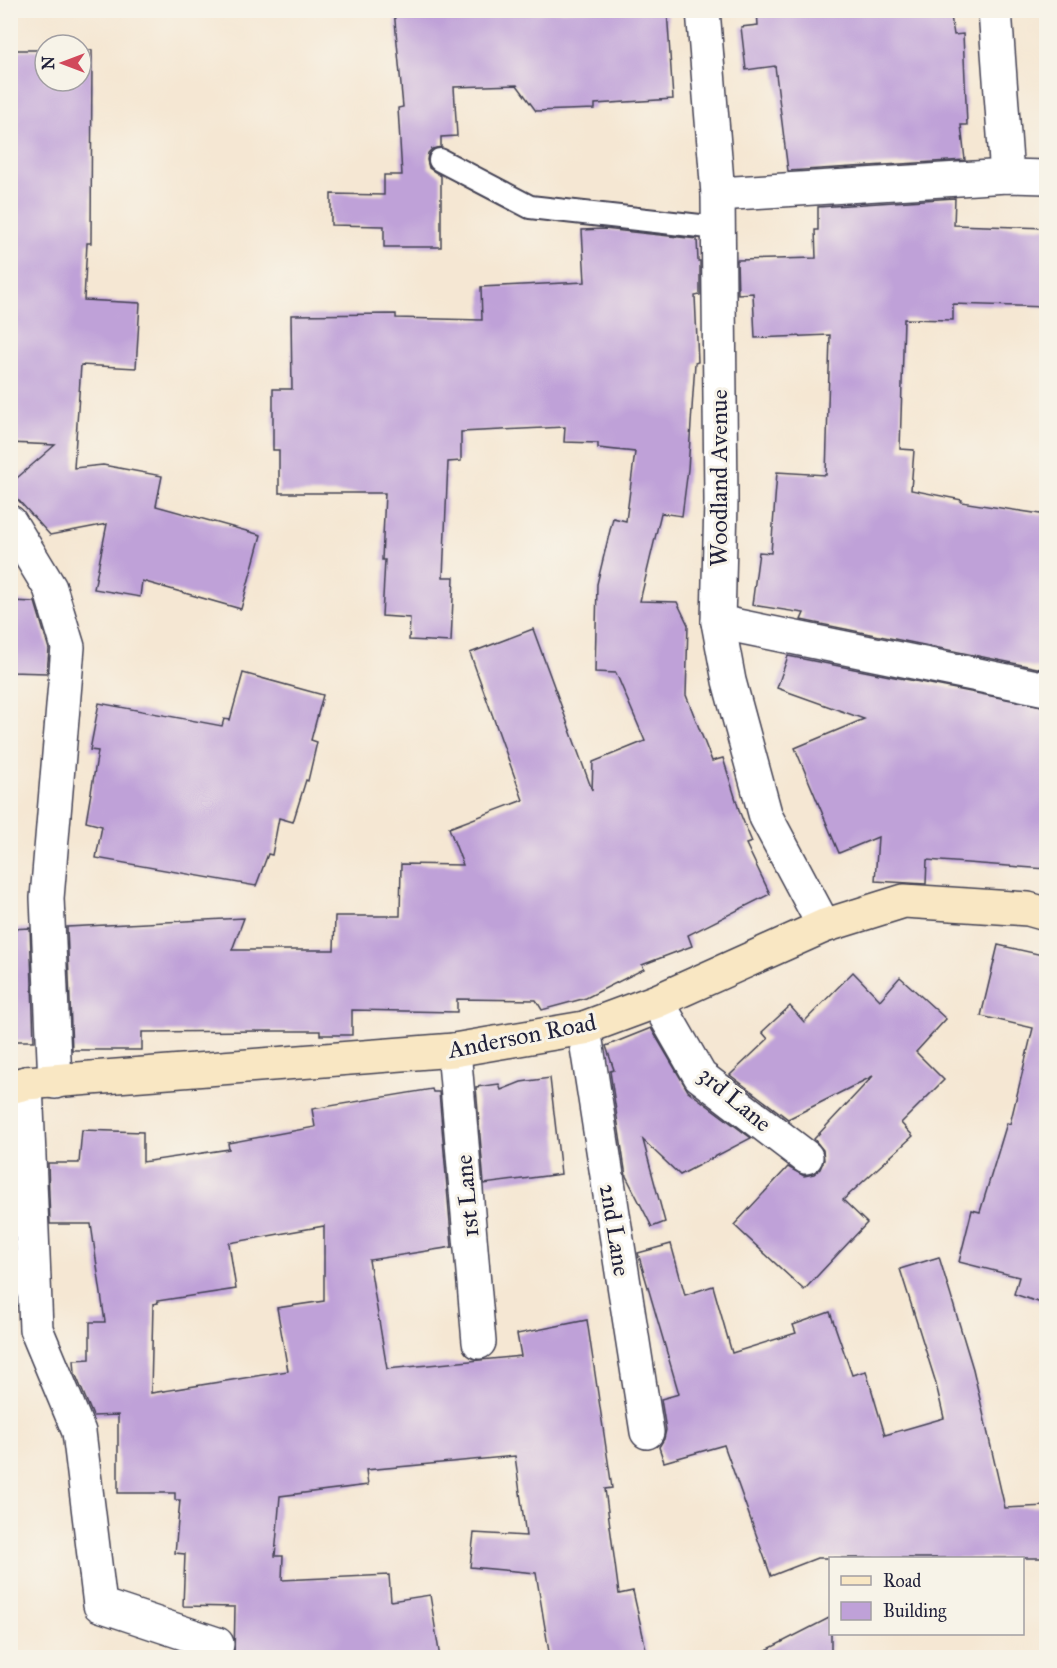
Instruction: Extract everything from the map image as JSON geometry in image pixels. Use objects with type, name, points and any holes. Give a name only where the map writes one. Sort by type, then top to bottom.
[{"type":"main road","name":"Anderson Road","points":[[30,1084],[454,1050],[584,1028],[657,1001],[824,926],[904,901],[1029,909],[1047,914]]},
{"type":"street","name":"Woodland Avenue","points":[[703,10],[718,194],[721,501],[718,622],[729,681],[766,817],[824,926]]},
{"type":"street","points":[[995,10],[1007,176]]},
{"type":"street","points":[[718,194],[1007,176],[1047,177]]},
{"type":"street","points":[[10,522],[50,588],[68,647],[30,1084],[36,1329],[79,1432],[100,1605],[217,1644],[214,1658]]},
{"type":"street","points":[[718,622],[1047,689]]},
{"type":"street","name":"3rd Lane","points":[[657,1001],[700,1076],[806,1157]]},
{"type":"street","name":"2nd Lane","points":[[584,1028],[647,1432]]},
{"type":"street","name":"1st Lane","points":[[454,1050],[479,1342]]},
{"type":"lane","points":[[440,160],[530,207],[718,228]]},
{"type":"building","points":[[394,10],[527,10],[527,13],[667,10],[673,99],[595,104],[595,109],[536,111],[517,85],[454,87],[457,136],[441,137],[441,147],[432,149],[428,153],[427,160],[429,168],[441,176],[441,247],[384,247],[384,226],[331,225],[331,194],[384,195],[384,175],[402,175],[398,108],[403,107]]},
{"type":"building","points":[[757,10],[950,10],[954,35],[963,34],[967,125],[961,125],[965,160],[788,171],[775,66],[746,70],[741,27],[758,25]]},
{"type":"building","points":[[10,50],[33,50],[33,93],[92,93],[91,243],[87,243],[84,300],[140,303],[136,368],[81,365],[74,468],[103,465],[162,476],[156,506],[261,535],[241,609],[142,581],[140,597],[94,589],[107,524],[50,535],[10,491],[10,484],[55,445],[10,443]]},
{"type":"building","points":[[955,198],[954,225],[1047,228],[1047,307],[953,304],[953,320],[904,319],[900,449],[914,450],[911,490],[962,500],[961,502],[1047,515],[1047,670],[801,620],[804,613],[752,605],[759,552],[771,553],[777,472],[826,475],[830,335],[755,338],[753,293],[738,294],[737,260],[816,258],[815,230],[818,230],[818,207]]},
{"type":"building","points":[[604,229],[697,239],[698,261],[700,261],[700,295],[695,296],[698,362],[695,363],[688,469],[682,516],[661,513],[640,601],[677,602],[688,625],[686,695],[712,761],[723,758],[740,813],[752,842],[746,844],[770,894],[688,935],[692,946],[642,965],[644,969],[586,998],[542,1010],[536,1000],[457,999],[457,1012],[352,1010],[352,1035],[320,1035],[320,1031],[142,1032],[142,1050],[72,1050],[67,927],[244,918],[232,950],[334,950],[335,916],[400,916],[401,864],[463,865],[449,828],[523,800],[470,653],[533,629],[592,790],[593,762],[645,741],[616,673],[595,672],[597,584],[613,518],[626,521],[635,452],[598,448],[598,443],[564,442],[565,427],[461,432],[461,461],[448,462],[443,577],[454,577],[451,642],[409,640],[410,618],[382,616],[385,493],[279,493],[279,450],[273,450],[273,389],[292,389],[291,315],[396,314],[396,318],[482,320],[481,287],[585,282],[582,230]]},
{"type":"building","points":[[10,601],[35,602],[49,649],[47,673],[10,672]]},
{"type":"building","points":[[788,656],[1047,707],[1047,869],[927,860],[926,884],[875,881],[878,837],[839,853],[795,748],[864,719],[777,688]]},
{"type":"building","points":[[243,673],[323,695],[311,740],[317,742],[308,781],[306,780],[293,822],[279,818],[272,855],[268,854],[256,886],[96,858],[102,826],[86,822],[98,751],[90,750],[99,703],[222,726],[224,719],[230,720]]},
{"type":"building","points":[[30,928],[34,1041],[10,1041],[10,929]]},
{"type":"building","points":[[998,945],[1047,956],[1047,1305],[1014,1294],[1019,1277],[959,1262],[972,1210],[980,1212],[1007,1123],[1010,1124],[1033,1028],[981,1016]]},
{"type":"building","points":[[853,972],[880,1000],[900,977],[946,1019],[916,1052],[944,1080],[901,1123],[913,1136],[843,1200],[867,1223],[804,1290],[734,1225],[788,1167],[804,1176],[814,1174],[820,1169],[824,1160],[823,1150],[814,1139],[873,1076],[788,1119],[730,1075],[768,1039],[762,1032],[790,1006],[804,1022]]},
{"type":"building","points":[[651,1028],[688,1091],[751,1138],[680,1175],[643,1140],[665,1222],[652,1227],[626,1176],[610,1071],[614,1070],[606,1046]]},
{"type":"building","points":[[550,1078],[561,1174],[484,1184],[476,1087],[499,1084],[501,1090],[521,1082]]},
{"type":"building","points":[[432,1089],[433,1092],[439,1092],[452,1247],[369,1260],[387,1369],[521,1356],[517,1334],[587,1320],[612,1488],[605,1489],[619,1594],[633,1591],[648,1658],[550,1658],[536,1573],[470,1567],[474,1533],[526,1536],[515,1456],[366,1470],[368,1485],[280,1496],[275,1556],[283,1556],[282,1580],[389,1575],[391,1601],[430,1595],[440,1658],[234,1658],[235,1607],[183,1606],[185,1554],[175,1553],[180,1500],[175,1500],[175,1493],[118,1493],[118,1415],[93,1416],[75,1373],[74,1360],[90,1359],[90,1322],[105,1322],[91,1224],[50,1224],[48,1163],[79,1163],[82,1130],[143,1132],[143,1162],[229,1149],[228,1143],[315,1127],[312,1109]],"holes":[[[324,1226],[324,1301],[277,1308],[288,1371],[151,1393],[153,1304],[158,1303],[157,1301],[236,1289],[229,1243]]]},
{"type":"building","points":[[671,1244],[685,1295],[713,1286],[732,1353],[796,1333],[793,1325],[830,1312],[852,1375],[866,1371],[885,1435],[944,1418],[935,1380],[900,1269],[939,1257],[973,1369],[1005,1508],[1047,1506],[1047,1558],[829,1557],[817,1558],[771,1576],[724,1445],[664,1462],[659,1447],[666,1430],[661,1399],[679,1394],[638,1253]]},
{"type":"building","points":[[829,1618],[831,1658],[751,1658]]}]
